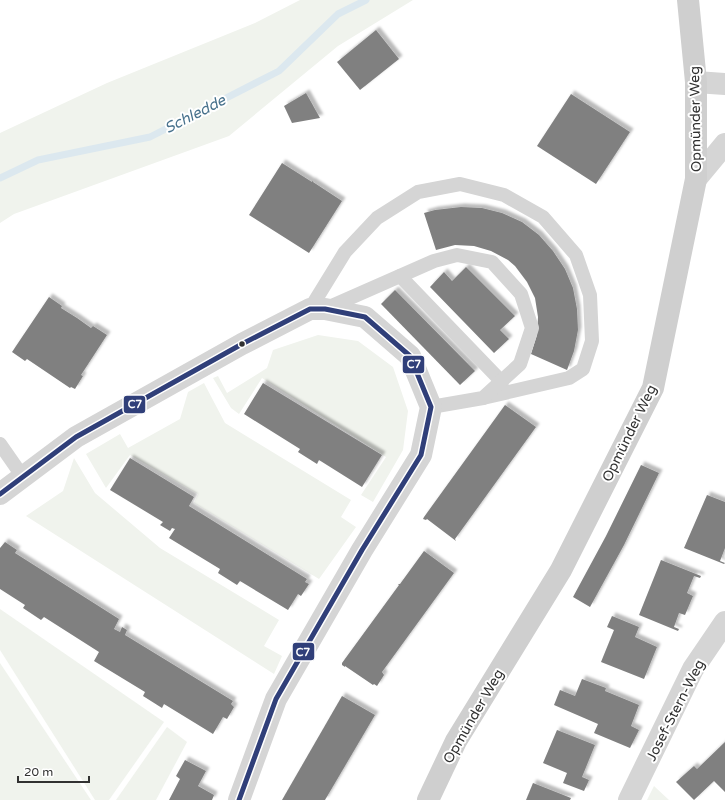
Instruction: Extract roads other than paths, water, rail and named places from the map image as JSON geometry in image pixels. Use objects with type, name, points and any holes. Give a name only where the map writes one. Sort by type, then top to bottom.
[{"type":"main road","name":"Opmünder Weg","points":[[428,800],[456,741],[561,570],[653,388],[696,178],[696,82],[688,0]]},
{"type":"street","points":[[696,82],[725,84]]},
{"type":"street","points":[[696,178],[725,144]]},
{"type":"street","points":[[0,494],[76,437],[242,344],[318,309],[365,317],[410,356],[431,407],[421,456],[362,550],[276,699],[239,800]]},
{"type":"street","name":"Josef-Stern-Weg","points":[[629,800],[693,669],[725,622]]},
{"type":"lane","points":[[318,309],[345,252],[377,218],[418,192],[460,184],[504,195],[543,217],[576,255],[590,295],[592,341],[583,369],[569,378],[484,398],[431,407]]},
{"type":"lane","points":[[318,309],[434,261],[456,255],[492,262],[521,294],[532,328],[520,364],[484,398]]},
{"type":"lane","points":[[400,276],[502,382]]},
{"type":"lane","points":[[0,444],[23,477]]},
{"type":"waterway","name":"Schledde","points":[[0,178],[38,160],[150,137],[279,71],[338,14],[366,0]]}]
